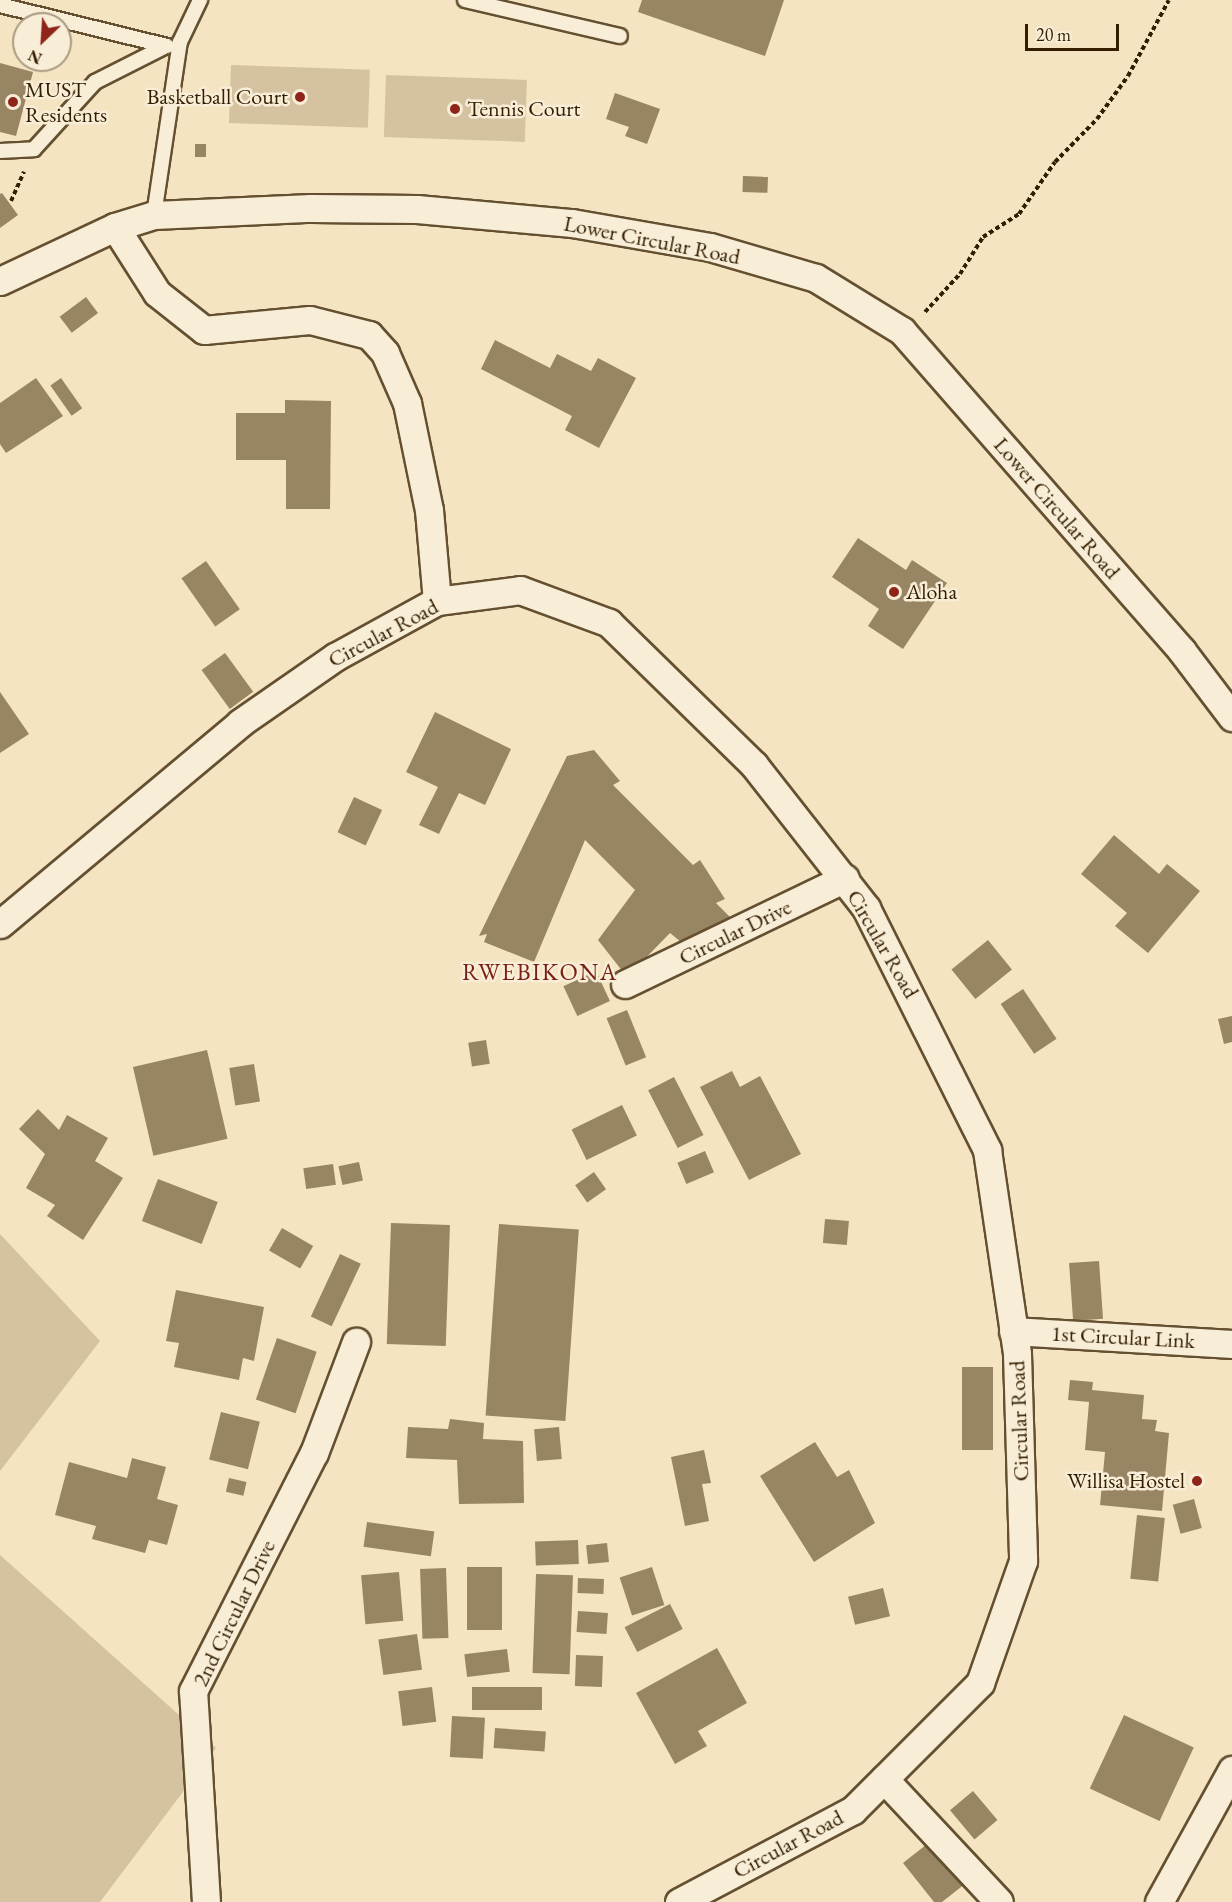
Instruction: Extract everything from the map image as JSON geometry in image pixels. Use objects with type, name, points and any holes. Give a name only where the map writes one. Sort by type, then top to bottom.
[{"type":"street","name":"Lower Circular Road","points":[[0,281],[115,226],[154,215],[417,209],[572,223],[710,246],[816,278],[902,331],[1182,651],[1232,717]]},
{"type":"street","points":[[115,226],[157,293],[204,330],[310,320],[369,335],[385,353],[407,403],[429,510],[437,601]]},
{"type":"street","name":"Circular Road","points":[[0,924],[240,723],[334,657],[437,601],[520,590],[609,623],[754,765],[845,878],[937,1041],[987,1150],[1013,1331],[1023,1561],[980,1683],[853,1810],[679,1902]]},
{"type":"street","name":"Circular Drive","points":[[625,984],[845,878]]},
{"type":"street","name":"1st Circular Link","points":[[1013,1331],[1232,1344]]},
{"type":"street","name":"2nd Circular Drive","points":[[206,1902],[194,1690],[314,1453],[356,1342]]},
{"type":"street","points":[[1159,1902],[1232,1770]]},
{"type":"street","points":[[884,1779],[999,1902]]},
{"type":"lane","points":[[154,215],[180,42],[200,0]]},
{"type":"lane","points":[[465,0],[620,36]]},
{"type":"lane","points":[[0,5],[164,47]]},
{"type":"lane","points":[[0,151],[34,149],[95,82],[164,47],[180,42]]},
{"type":"path","points":[[902,331],[946,291],[983,237],[1019,214],[1055,162],[1097,119],[1128,76],[1169,0]]},
{"type":"shaded area","name":"Basketball Court","points":[[231,65],[370,70],[368,128],[229,123]]},
{"type":"shaded area","name":"Tennis Court","points":[[386,75],[527,80],[525,142],[384,137]]},
{"type":"shaded area","points":[[0,1234],[100,1341],[0,1471]]},
{"type":"shaded area","points":[[0,1555],[216,1748],[100,1902],[0,1902]]},
{"type":"building","points":[[642,0],[784,0],[765,56],[638,12]]},
{"type":"building","name":"MUST Residents","points":[[0,63],[12,66],[12,72],[33,72],[16,136],[0,132]]},
{"type":"building","points":[[615,93],[660,109],[647,144],[625,136],[629,127],[606,119]]},
{"type":"building","points":[[195,144],[206,144],[206,157],[195,157]]},
{"type":"building","points":[[743,176],[768,177],[767,193],[742,192]]},
{"type":"building","points":[[2,193],[18,215],[0,228],[0,194]]},
{"type":"building","points":[[86,297],[98,313],[72,333],[60,317]]},
{"type":"building","points":[[495,340],[550,368],[557,354],[591,371],[598,358],[636,378],[599,448],[565,430],[572,416],[481,369]]},
{"type":"building","points":[[36,378],[63,416],[6,453],[0,444],[0,403]]},
{"type":"building","points":[[61,378],[82,408],[72,416],[50,385]]},
{"type":"building","points":[[285,400],[331,401],[330,509],[286,509],[286,460],[236,460],[236,413],[285,413]]},
{"type":"building","points":[[858,538],[906,570],[912,560],[947,583],[903,649],[868,626],[879,609],[832,577]]},
{"type":"building","points":[[206,561],[240,609],[215,627],[181,578]]},
{"type":"building","points":[[225,653],[253,692],[230,709],[202,670]]},
{"type":"building","points":[[0,692],[29,734],[0,753]]},
{"type":"building","points":[[435,712],[511,749],[485,805],[459,793],[439,834],[419,825],[438,787],[406,772]]},
{"type":"building","points":[[594,750],[620,781],[613,785],[693,865],[700,860],[725,899],[716,903],[730,917],[687,947],[670,933],[627,977],[598,940],[635,890],[585,840],[534,962],[484,942],[487,934],[479,936],[567,756]]},
{"type":"building","points":[[354,797],[382,810],[366,845],[338,832]]},
{"type":"building","points":[[1114,835],[1159,874],[1167,864],[1200,891],[1148,953],[1115,926],[1127,913],[1081,874]]},
{"type":"building","points":[[988,940],[1012,970],[975,999],[951,970]]},
{"type":"building","points":[[596,971],[610,1001],[577,1016],[563,986]]},
{"type":"building","points":[[1023,989],[1057,1039],[1034,1054],[1001,1004]]},
{"type":"building","points":[[627,1010],[646,1057],[626,1066],[607,1018]]},
{"type":"building","points":[[1232,1016],[1232,1042],[1224,1044],[1218,1019]]},
{"type":"building","points":[[486,1040],[490,1064],[472,1067],[468,1043]]},
{"type":"building","points":[[207,1050],[227,1139],[153,1156],[133,1067]]},
{"type":"building","points":[[254,1064],[260,1102],[235,1105],[229,1068]]},
{"type":"building","points":[[732,1071],[740,1087],[760,1076],[801,1154],[749,1180],[700,1087]]},
{"type":"building","points":[[674,1077],[704,1135],[678,1148],[648,1090]]},
{"type":"building","points":[[622,1105],[637,1136],[587,1160],[572,1130]]},
{"type":"building","points":[[38,1109],[59,1130],[67,1115],[108,1138],[95,1161],[123,1178],[83,1240],[47,1216],[55,1205],[26,1188],[45,1154],[19,1129]]},
{"type":"building","points":[[705,1151],[714,1172],[686,1184],[677,1163]]},
{"type":"building","points":[[359,1162],[363,1181],[342,1185],[338,1166]]},
{"type":"building","points":[[333,1164],[336,1185],[306,1189],[303,1168]]},
{"type":"building","points":[[594,1172],[606,1189],[587,1202],[575,1185]]},
{"type":"building","points":[[158,1179],[218,1202],[202,1244],[142,1221]]},
{"type":"building","points":[[825,1219],[849,1221],[847,1245],[823,1243]]},
{"type":"building","points":[[391,1223],[450,1225],[446,1346],[387,1344]]},
{"type":"building","points":[[499,1224],[579,1230],[565,1421],[486,1416]]},
{"type":"building","points":[[282,1228],[313,1246],[300,1269],[269,1251]]},
{"type":"building","points":[[340,1254],[361,1264],[332,1326],[311,1317]]},
{"type":"building","points":[[1099,1261],[1103,1319],[1073,1321],[1069,1263]]},
{"type":"building","points":[[176,1290],[264,1307],[254,1361],[243,1358],[239,1380],[174,1367],[179,1343],[166,1341]]},
{"type":"building","points":[[277,1338],[317,1352],[296,1413],[256,1399]]},
{"type":"building","points":[[962,1367],[993,1367],[993,1450],[962,1450]]},
{"type":"building","points":[[1070,1380],[1093,1382],[1092,1390],[1144,1395],[1142,1419],[1157,1420],[1155,1431],[1169,1433],[1162,1511],[1100,1505],[1105,1452],[1085,1450],[1089,1402],[1068,1400]]},
{"type":"building","points":[[221,1412],[260,1422],[248,1469],[209,1460]]},
{"type":"building","points":[[450,1419],[484,1423],[483,1439],[523,1441],[524,1503],[459,1504],[457,1460],[406,1458],[408,1427],[448,1429]]},
{"type":"building","points":[[559,1427],[562,1459],[537,1461],[534,1429]]},
{"type":"building","points":[[815,1442],[837,1477],[849,1470],[875,1523],[814,1562],[760,1476]]},
{"type":"building","points":[[704,1450],[711,1483],[702,1484],[709,1521],[685,1526],[671,1457]]},
{"type":"building","points":[[132,1458],[166,1467],[157,1499],[178,1505],[167,1545],[149,1540],[145,1553],[92,1539],[96,1526],[55,1515],[69,1462],[127,1478]]},
{"type":"building","points":[[229,1478],[247,1482],[243,1496],[226,1492]]},
{"type":"building","points":[[1194,1499],[1202,1528],[1181,1534],[1173,1505]]},
{"type":"building","points":[[1137,1515],[1165,1518],[1158,1582],[1130,1579]]},
{"type":"building","points":[[367,1522],[434,1531],[431,1556],[364,1547]]},
{"type":"building","points":[[578,1540],[579,1564],[536,1565],[535,1542]]},
{"type":"building","points":[[607,1543],[609,1562],[588,1564],[586,1545]]},
{"type":"building","points":[[467,1567],[502,1567],[502,1630],[467,1630]]},
{"type":"building","points":[[652,1567],[664,1605],[632,1616],[620,1578]]},
{"type":"building","points":[[446,1568],[448,1638],[422,1639],[420,1569]]},
{"type":"building","points":[[399,1572],[403,1621],[365,1624],[361,1575]]},
{"type":"building","points":[[536,1574],[573,1575],[570,1674],[533,1673]]},
{"type":"building","points":[[578,1578],[604,1579],[603,1594],[577,1593]]},
{"type":"building","points":[[883,1588],[890,1616],[855,1625],[848,1597]]},
{"type":"building","points":[[670,1604],[683,1629],[637,1652],[625,1627]]},
{"type":"building","points":[[578,1611],[608,1613],[606,1634],[577,1632]]},
{"type":"building","points":[[417,1634],[422,1670],[383,1675],[378,1639]]},
{"type":"building","points":[[717,1648],[747,1703],[698,1731],[707,1746],[675,1764],[636,1693]]},
{"type":"building","points":[[507,1649],[510,1672],[467,1677],[464,1654]]},
{"type":"building","points":[[576,1655],[603,1656],[602,1687],[575,1686]]},
{"type":"building","points":[[432,1687],[436,1722],[403,1726],[398,1691]]},
{"type":"building","points":[[472,1687],[542,1687],[542,1710],[472,1710]]},
{"type":"building","points":[[1124,1715],[1194,1748],[1160,1821],[1090,1788]]},
{"type":"building","points":[[452,1716],[485,1718],[483,1759],[450,1757]]},
{"type":"building","points":[[495,1728],[546,1732],[544,1752],[494,1748]]},
{"type":"building","points":[[973,1791],[997,1820],[974,1839],[950,1810]]},
{"type":"building","points":[[936,1837],[970,1880],[942,1902],[934,1902],[903,1863]]},
{"type":"place","name":"Basketball Court","points":[[300,97]]},
{"type":"place","name":"MUST Residents","points":[[13,102]]},
{"type":"place","name":"Tennis Court","points":[[455,109]]},
{"type":"place","name":"Aloha","points":[[894,592]]},
{"type":"place","name":"Willisa Hostel","points":[[1197,1481]]},
{"type":"district","name":"RWEBIKONA","points":[[540,972]]}]
